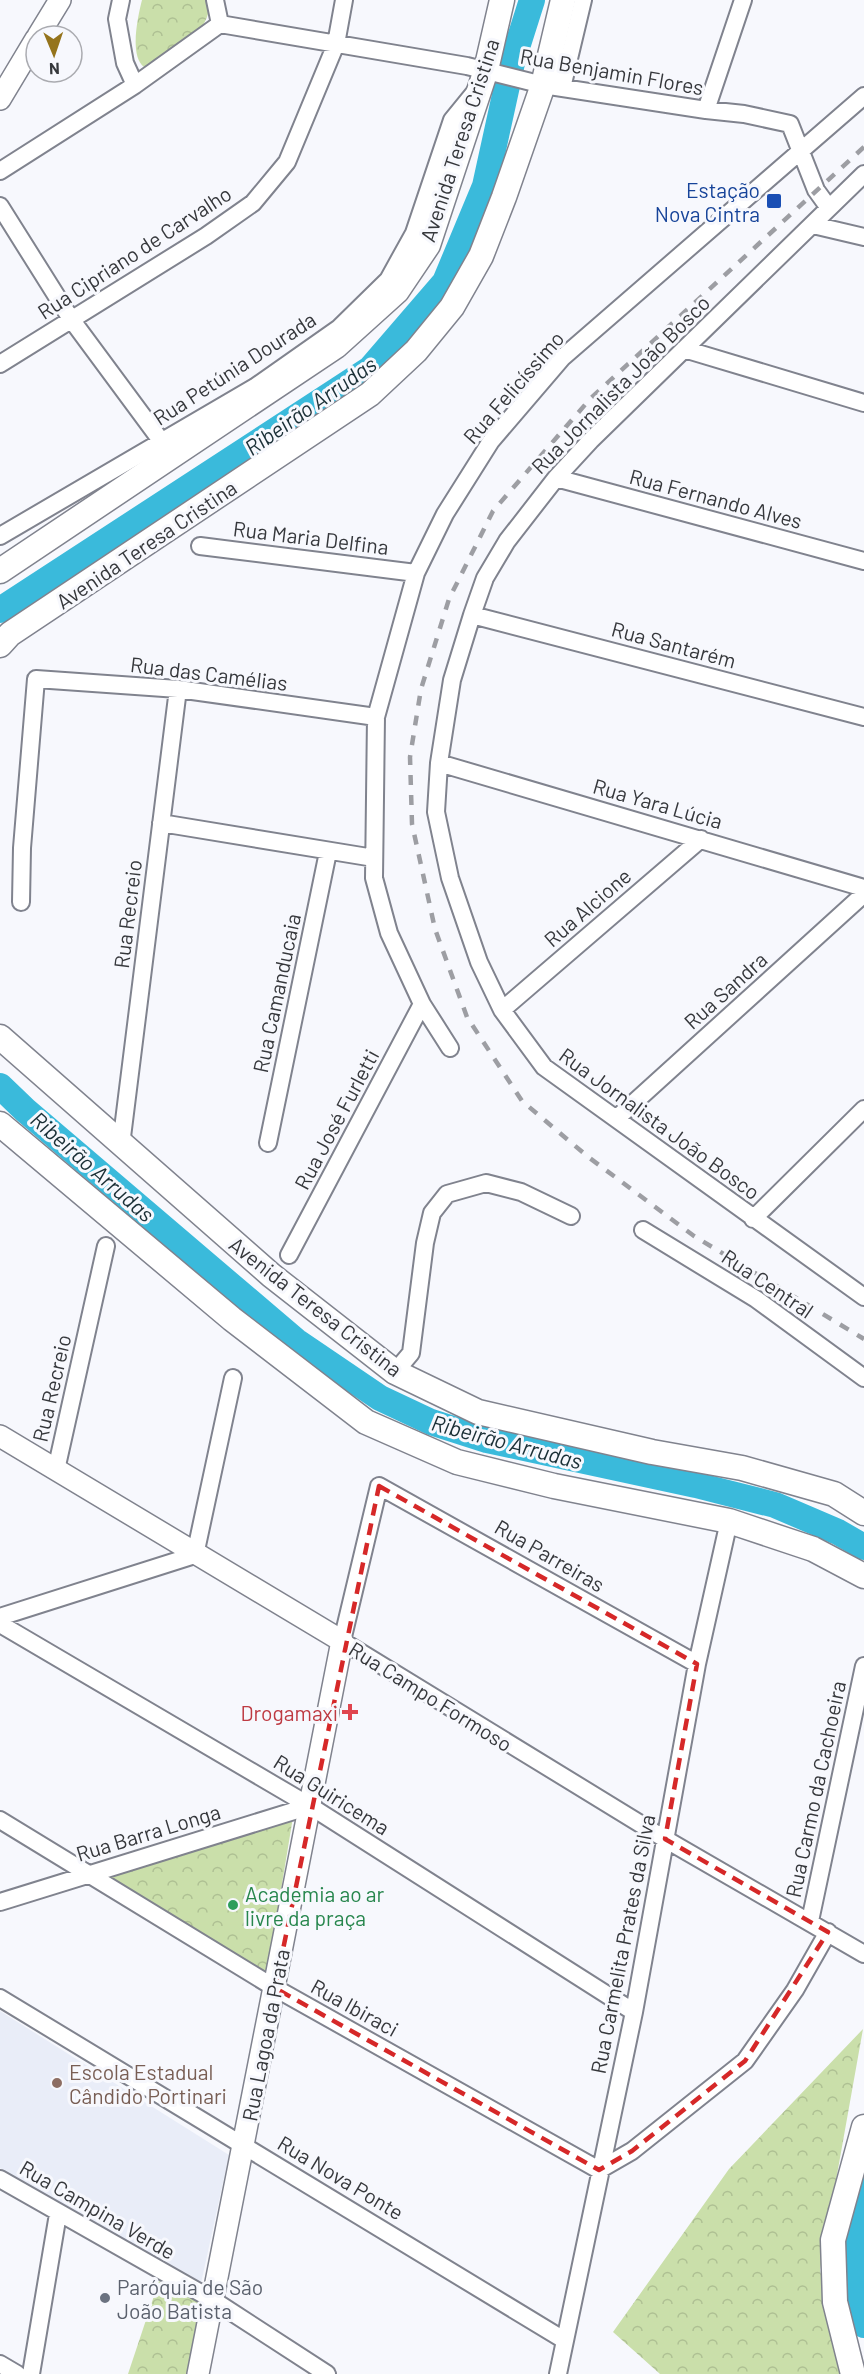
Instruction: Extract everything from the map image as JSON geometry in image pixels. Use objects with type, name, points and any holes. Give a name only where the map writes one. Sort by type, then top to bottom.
[{"type":"main road","name":"Avenida Teresa Cristina","points":[[0,571],[336,346],[397,291],[428,245],[487,76],[502,0]]},
{"type":"main road","name":"Avenida Teresa Cristina","points":[[5,633],[370,394],[416,351],[452,307],[481,256],[565,36],[563,0]]},
{"type":"main road","name":"Avenida Teresa Cristina","points":[[0,1037],[271,1275],[394,1372],[478,1412],[652,1452],[742,1468],[834,1494],[864,1513]]},
{"type":"main road","points":[[0,1124],[232,1319],[366,1422],[457,1462],[554,1486],[729,1521],[813,1549],[864,1576]]},
{"type":"main road","points":[[853,2374],[835,2302],[833,2240],[864,2127]]},
{"type":"street","points":[[45,24],[60,0]]},
{"type":"street","points":[[121,0],[117,19],[126,63],[135,85]]},
{"type":"street","points":[[0,171],[135,85],[220,24],[214,0]]},
{"type":"street","name":"Rua Cipriano de Carvalho","points":[[0,364],[206,236],[253,203],[287,162],[336,44],[344,0]]},
{"type":"street","name":"Avenida Teresa Cristina","points":[[565,36],[583,0]]},
{"type":"street","points":[[706,110],[743,0]]},
{"type":"street","name":"Rua Benjamin Flores","points":[[220,24],[336,44],[487,76],[744,114],[790,123],[802,152]]},
{"type":"street","points":[[0,99],[24,59]]},
{"type":"street","name":"Rua Petúnia Dourada","points":[[0,536],[255,387],[339,328],[388,280],[414,233],[452,120],[487,76]]},
{"type":"street","name":"Rua Felicíssimo","points":[[450,1048],[422,1004],[389,933],[374,878],[376,717],[416,573],[445,514],[491,441],[562,358],[864,96]]},
{"type":"street","points":[[802,152],[816,190],[829,208]]},
{"type":"street","name":"Rua Jornalista João Bosco","points":[[864,174],[591,440],[556,478],[507,541],[485,578],[452,680],[440,763],[436,812],[450,878],[479,962],[502,1010],[544,1067],[864,1297]]},
{"type":"street","points":[[0,206],[71,319],[162,441]]},
{"type":"street","points":[[813,225],[864,237]]},
{"type":"street","points":[[684,350],[864,403]]},
{"type":"street","name":"Rua Fernando Alves","points":[[556,478],[864,561]]},
{"type":"street","name":"Rua Maria Delfina","points":[[200,546],[416,573]]},
{"type":"street","name":"Rua Santarém","points":[[472,615],[864,717]]},
{"type":"street","name":"Rua das Camélias","points":[[21,902],[22,848],[36,679],[178,689],[376,717]]},
{"type":"street","name":"Rua Recreio","points":[[122,1145],[178,689]]},
{"type":"street","name":"Rua Yara Lúcia","points":[[440,763],[864,888]]},
{"type":"street","points":[[161,823],[374,858]]},
{"type":"street","name":"Rua Alcione","points":[[502,1010],[701,839]]},
{"type":"street","name":"Rua Camanducaia","points":[[267,1143],[328,852]]},
{"type":"street","name":"Rua Sandra","points":[[617,1118],[864,894]]},
{"type":"street","name":"Rua José Furletti","points":[[289,1255],[422,1004]]},
{"type":"street","points":[[753,1219],[864,1109]]},
{"type":"street","points":[[394,1372],[411,1353],[425,1244],[432,1213],[447,1194],[486,1183],[521,1192],[571,1216]]},
{"type":"street","name":"Rua Central","points":[[643,1230],[756,1299],[864,1378]]},
{"type":"street","name":"Rua Recreio","points":[[56,1470],[106,1246]]},
{"type":"street","points":[[0,1617],[195,1555],[233,1378]]},
{"type":"street","name":"Rua Campo Formoso","points":[[0,1436],[195,1555],[342,1641],[665,1839],[864,1954]]},
{"type":"street","name":"Rua Lagoa da Prata","points":[[198,2374],[342,1641],[380,1486]]},
{"type":"street","name":"Rua Parreiras","points":[[380,1486],[698,1664]]},
{"type":"street","name":"Rua Carmelita Prates da Silva","points":[[558,2374],[634,2012],[698,1664],[729,1521]]},
{"type":"street","name":"Rua Guiricema","points":[[0,1624],[310,1806],[634,2012]]},
{"type":"street","name":"Rua Carmo da Cachoeira","points":[[810,1922],[864,1666]]},
{"type":"street","name":"Rua Barra Longa","points":[[0,1902],[310,1806]]},
{"type":"street","name":"Rua Ibiraci","points":[[0,1820],[275,1988],[600,2170]]},
{"type":"street","points":[[600,2170],[632,2151],[745,2061],[795,1990],[828,1932]]},
{"type":"street","name":"Rua Nova Ponte","points":[[0,1998],[564,2340]]},
{"type":"street","name":"Rua Campina Verde","points":[[0,2179],[213,2300],[327,2374]]},
{"type":"street","points":[[31,2374],[58,2214]]},
{"type":"street","points":[[0,2364],[17,2374]]},
{"type":"highlighted area","points":[[379,1486],[697,1664],[665,1839],[828,1932],[745,2061],[632,2151],[599,2170],[275,1988]]},
{"type":"shaded area","name":"Escola Estadual Cândido Portinari","points":[[0,2011],[229,2155],[200,2288],[0,2168]]},
{"type":"green space","points":[[142,0],[210,0],[204,23],[198,32],[180,47],[149,67],[144,67],[139,62],[136,45]]},
{"type":"green space","points":[[293,1817],[266,1981],[99,1876]]},
{"type":"green space","points":[[863,2029],[820,2270],[843,2374],[660,2374],[613,2332],[729,2169]]},
{"type":"green space","points":[[159,2281],[205,2305],[192,2374],[128,2374]]},
{"type":"waterway","name":"Ribeirão Arrudas","points":[[0,610],[370,369],[445,282],[485,186],[512,63],[532,0]]},
{"type":"waterway","name":"Ribeirão Arrudas","points":[[0,1086],[25,1110],[296,1341],[380,1398],[431,1422],[487,1440],[696,1485],[775,1505],[838,1532],[864,1547]]},
{"type":"waterway","name":"Ribeirão Arrudas","points":[[864,2186],[856,2237],[856,2274],[864,2325]]},
{"type":"railway","points":[[864,147],[590,399],[493,511],[449,599],[421,689],[410,757],[412,824],[435,929],[467,1017],[522,1101],[587,1156],[694,1236],[864,1339]]},
{"type":"place","name":"Estação Nova Cintra","points":[[774,201]]},
{"type":"place","name":"Drogamaxi","points":[[350,1712]]},
{"type":"place","name":"Academia ao ar livre da praça","points":[[233,1905]]},
{"type":"place","name":"Escola Estadual Cândido Portinari","points":[[57,2083]]},
{"type":"place","name":"Paróquia de São João Batista","points":[[105,2298]]}]
